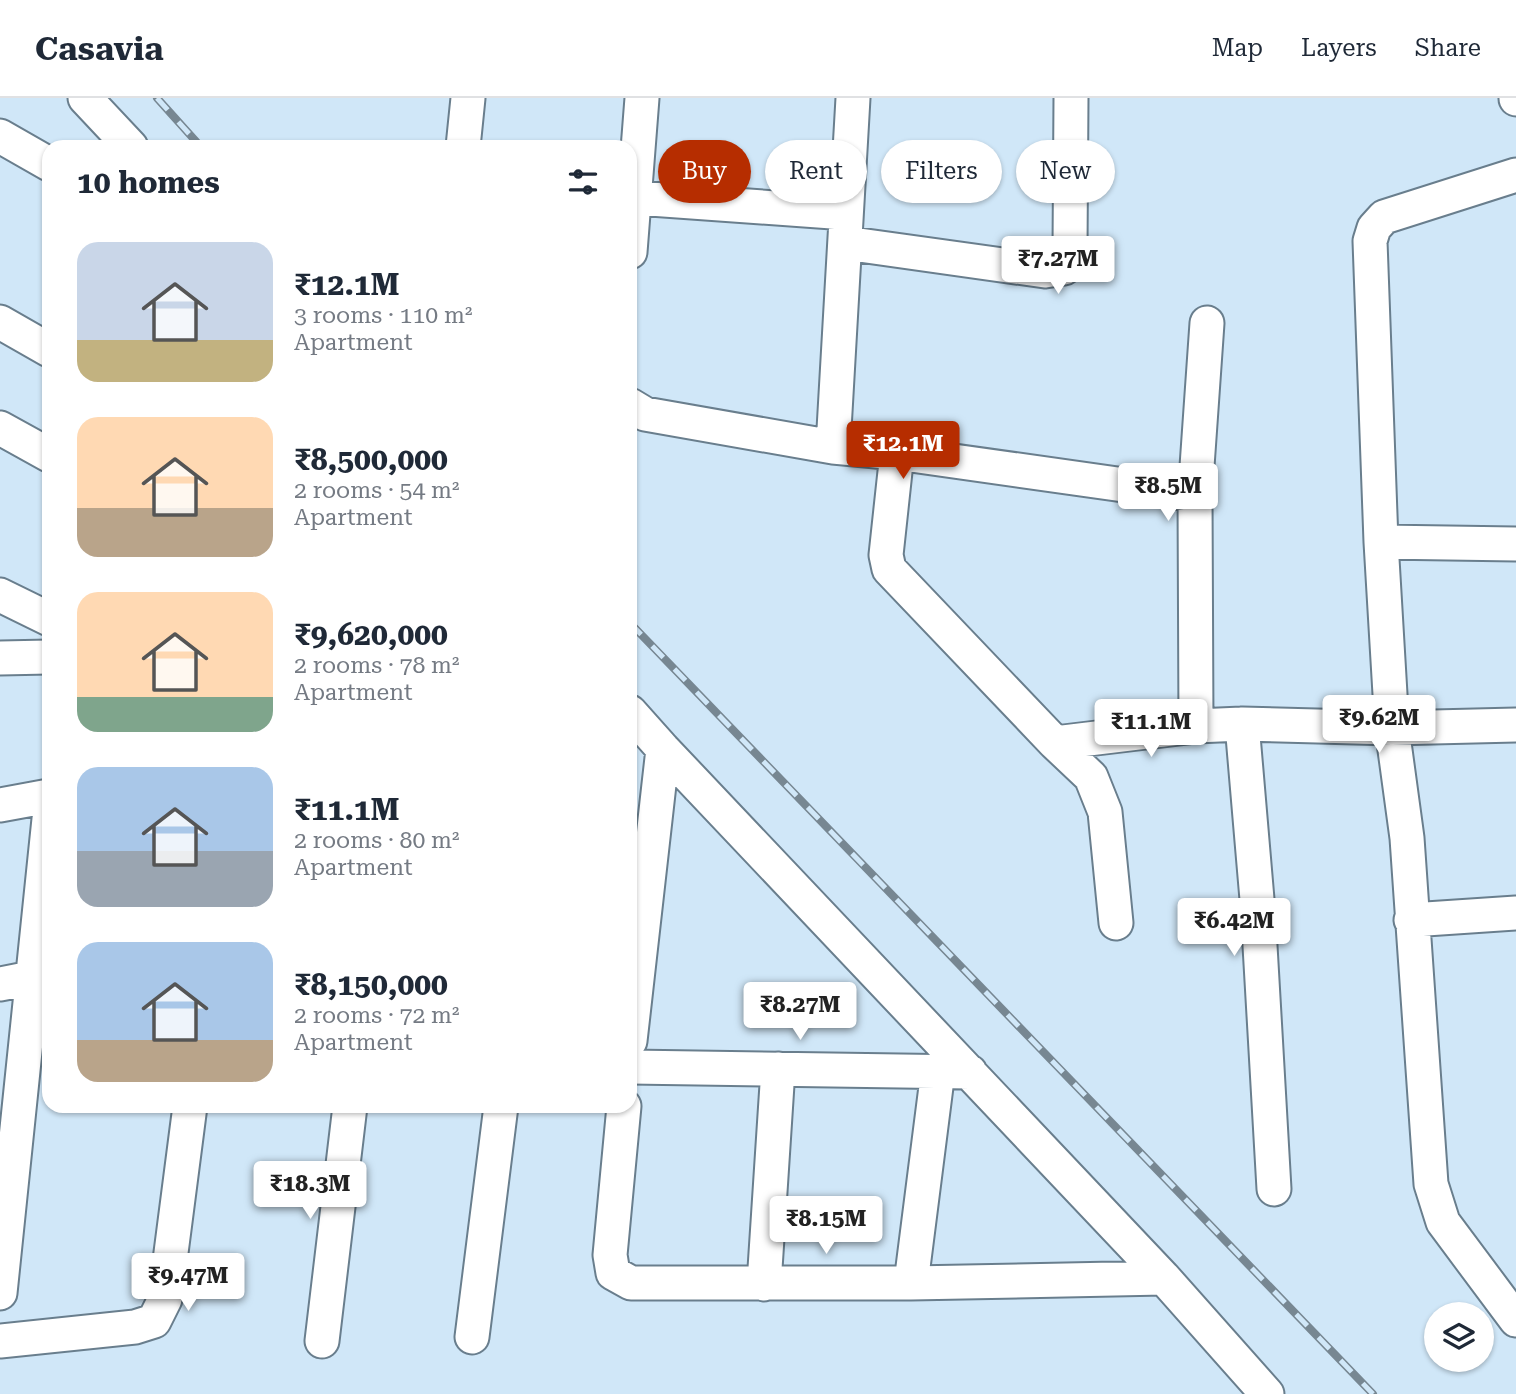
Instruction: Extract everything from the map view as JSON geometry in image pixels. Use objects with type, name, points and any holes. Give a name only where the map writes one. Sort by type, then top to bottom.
[{"type":"street","points":[[85,98],[124,140]]},
{"type":"street","points":[[464,140],[468,98]]},
{"type":"street","points":[[637,181],[642,98]]},
{"type":"street","points":[[833,447],[853,98]]},
{"type":"street","points":[[637,198],[846,228],[1045,271],[1064,268],[1070,249],[1071,98]]},
{"type":"street","points":[[0,136],[42,160]]},
{"type":"street","points":[[1516,175],[1384,217],[1374,228],[1370,241],[1381,542],[1392,728],[1407,838],[1431,1184],[1443,1222],[1516,1320]]},
{"type":"street","points":[[0,322],[42,346]]},
{"type":"street","points":[[1196,726],[1195,495],[1207,323]]},
{"type":"street","points":[[637,409],[645,414],[833,447],[897,453],[1195,495]]},
{"type":"street","points":[[0,428],[42,451]]},
{"type":"street","points":[[897,453],[886,555],[889,569],[1055,743],[1091,777],[1105,812],[1116,923]]},
{"type":"street","points":[[1381,542],[1516,544]]},
{"type":"street","points":[[0,595],[42,616]]},
{"type":"street","points":[[0,658],[42,657]]},
{"type":"street","points":[[637,720],[954,1071],[1164,1278],[1267,1394]]},
{"type":"street","points":[[1055,743],[1196,726],[1242,724],[1392,728],[1516,725]]},
{"type":"street","points":[[1242,724],[1258,911],[1274,1189]]},
{"type":"street","points":[[637,933],[663,749]]},
{"type":"street","points":[[0,805],[42,797]]},
{"type":"street","points":[[0,1293],[16,981],[42,853]]},
{"type":"street","points":[[1411,920],[1516,913]]},
{"type":"street","points":[[637,1067],[954,1071]]},
{"type":"street","points":[[764,1284],[778,1069]]},
{"type":"street","points":[[911,1283],[954,1071]]},
{"type":"street","points":[[0,1341],[135,1328],[153,1321],[165,1299],[189,1113]]},
{"type":"street","points":[[323,1341],[349,1113]]},
{"type":"street","points":[[472,1337],[500,1113]]},
{"type":"street","points":[[623,1113],[610,1255],[613,1273],[631,1283],[911,1283],[1164,1278]]},
{"type":"railway","points":[[157,98],[195,140]]},
{"type":"railway","points":[[637,630],[1373,1394]]}]
